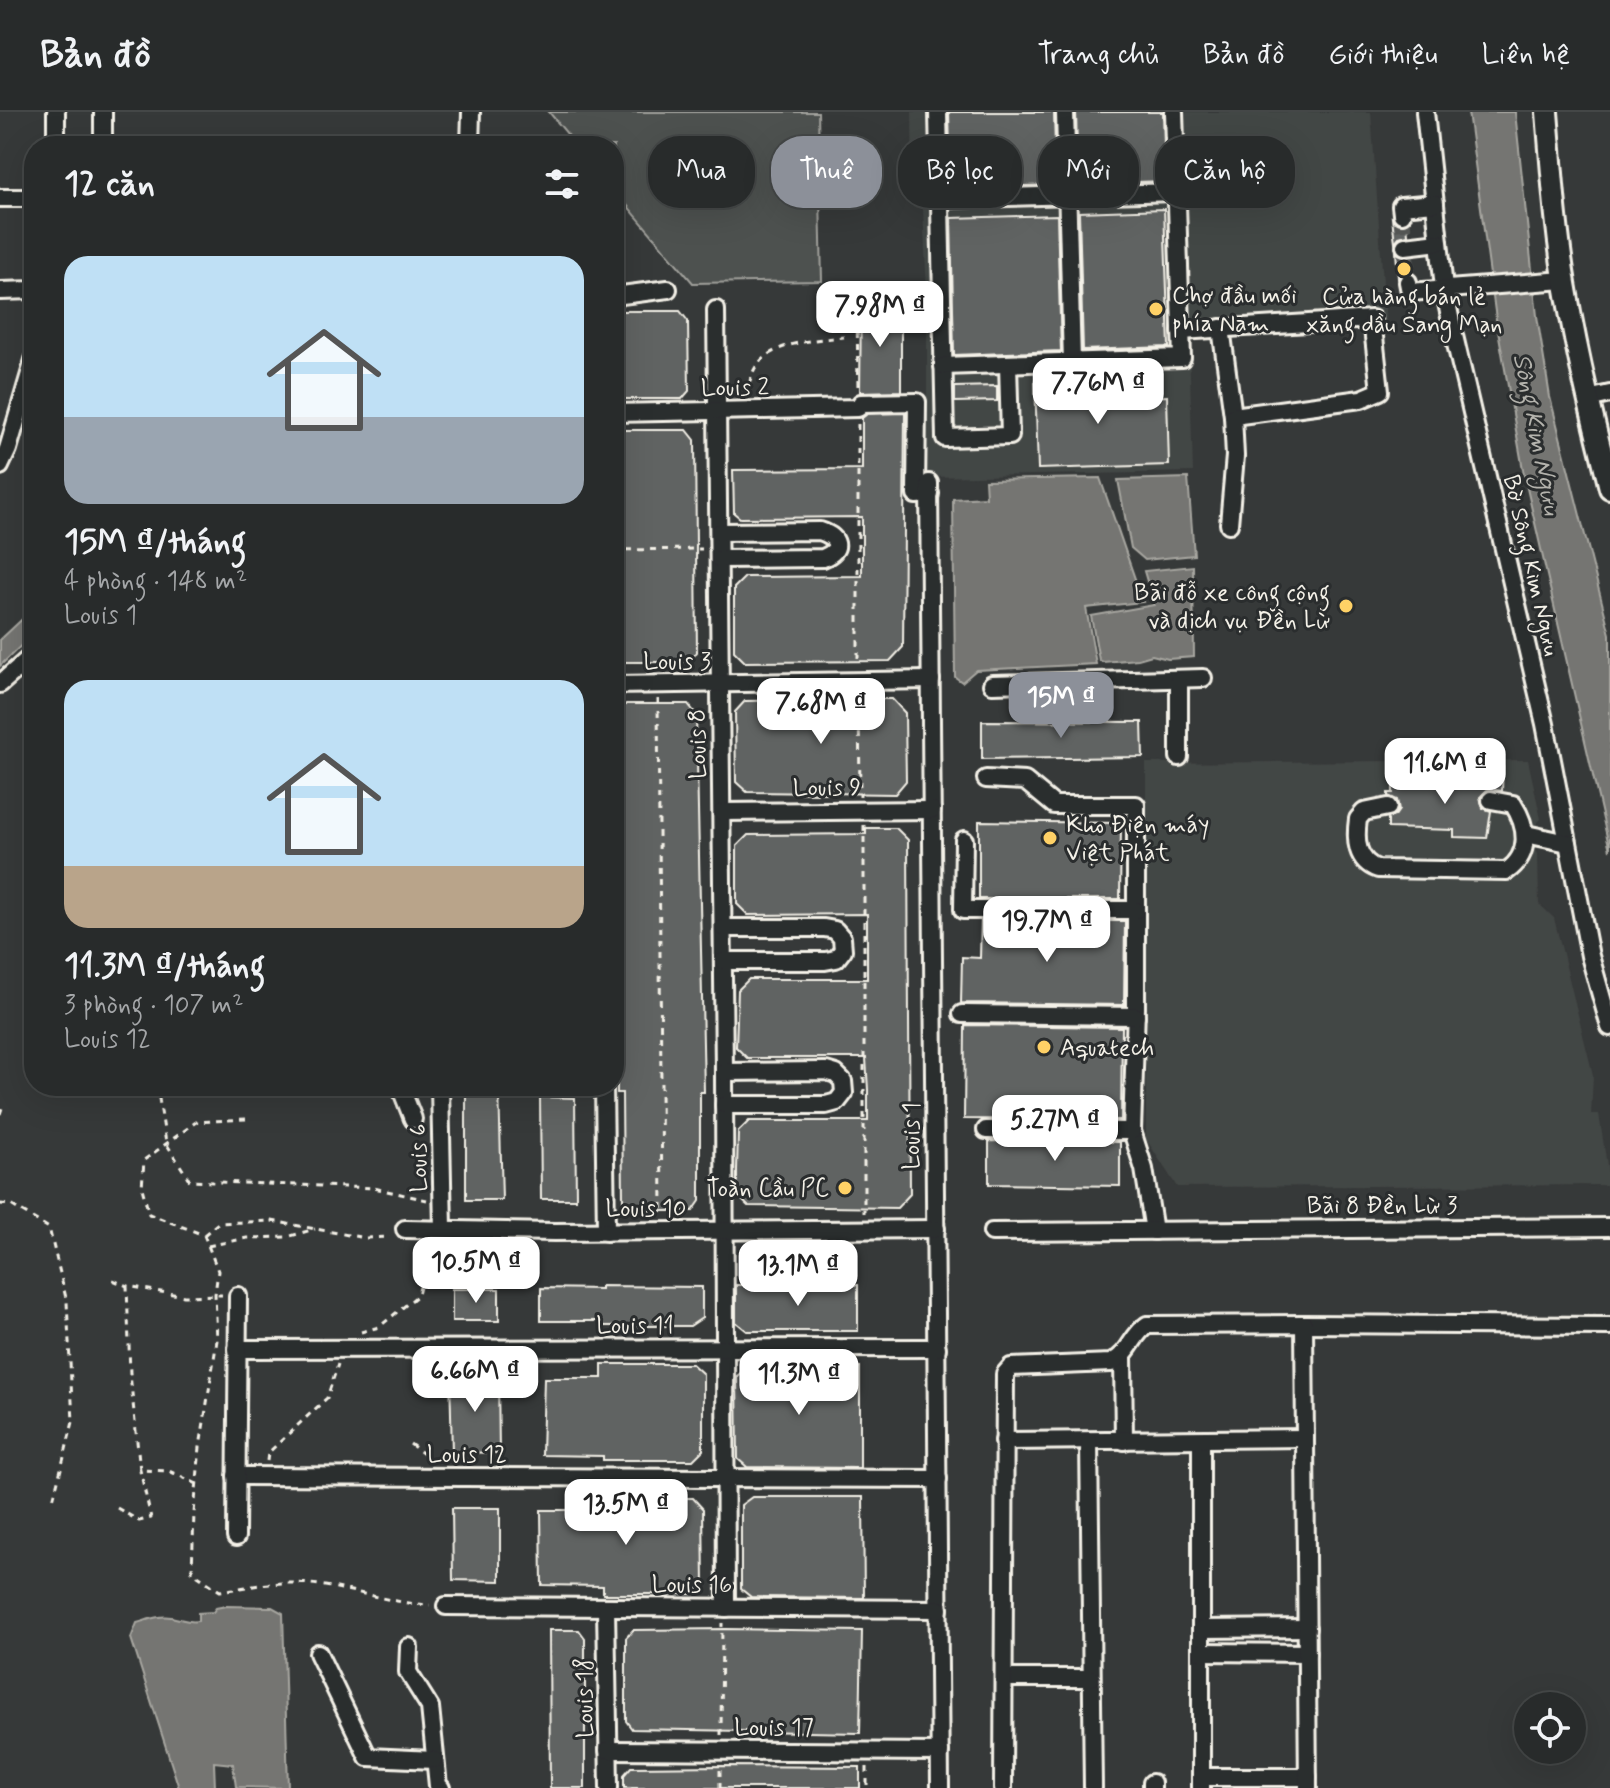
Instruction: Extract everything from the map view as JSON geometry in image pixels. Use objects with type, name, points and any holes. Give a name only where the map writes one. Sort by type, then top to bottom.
[{"type":"main road","points":[[1547,112],[1556,280],[1606,459],[1610,488]]},
{"type":"street","points":[[56,112],[56,136]]},
{"type":"street","points":[[103,112],[103,136]]},
{"type":"street","points":[[470,136],[471,112]]},
{"type":"street","points":[[938,112],[939,136]]},
{"type":"street","points":[[1065,112],[1066,136]]},
{"type":"street","points":[[1174,112],[1175,136]]},
{"type":"street","name":"Bờ Sông Kim Ngưu","points":[[1425,112],[1444,288],[1545,724],[1590,956],[1610,1027]]},
{"type":"street","points":[[0,198],[24,198]]},
{"type":"street","points":[[1402,214],[1401,206],[1435,203]]},
{"type":"street","points":[[940,208],[945,438],[1010,436],[1008,364]]},
{"type":"street","points":[[1067,208],[1072,362]]},
{"type":"street","points":[[943,366],[1182,358],[1177,208]]},
{"type":"street","points":[[1405,246],[1439,242]]},
{"type":"street","points":[[1408,282],[1410,292],[1556,280]]},
{"type":"street","points":[[624,295],[668,289]]},
{"type":"street","points":[[0,291],[24,290]]},
{"type":"street","name":"Louis 8","points":[[716,310],[719,532],[712,554],[720,685],[722,812],[724,1614]]},
{"type":"street","points":[[1181,331],[1372,319],[1380,391],[1361,399],[1233,416]]},
{"type":"street","points":[[1221,328],[1235,456],[1229,524]]},
{"type":"street","points":[[0,466],[24,394]]},
{"type":"street","points":[[1588,399],[1610,394]]},
{"type":"street","name":"Louis 2","points":[[624,413],[858,408],[861,403],[917,402],[916,495],[930,489]]},
{"type":"street","name":"Louis 1","points":[[930,489],[940,1788]]},
{"type":"street","points":[[712,554],[823,558],[831,555],[835,548],[831,534],[820,531],[719,532]]},
{"type":"street","points":[[0,684],[24,663]]},
{"type":"street","points":[[992,684],[1203,678]]},
{"type":"street","name":"Louis 3","points":[[624,685],[931,680]]},
{"type":"street","points":[[1179,680],[1179,757]]},
{"type":"street","points":[[986,779],[1025,781],[1054,805],[1136,805],[1136,1016],[1132,1131],[1144,1169],[1154,1231]]},
{"type":"street","points":[[1388,807],[1364,812],[1358,819],[1357,849],[1369,866],[1378,869],[1507,871],[1517,863],[1526,834],[1513,804],[1491,800]]},
{"type":"street","name":"Louis 9","points":[[722,812],[932,810]]},
{"type":"street","points":[[1526,834],[1568,843]]},
{"type":"street","points":[[964,840],[963,910],[1136,910]]},
{"type":"street","points":[[723,928],[835,930],[842,938],[843,950],[836,959],[825,961],[723,961]]},
{"type":"street","points":[[962,1014],[1136,1016]]},
{"type":"street","points":[[724,1072],[826,1071],[836,1074],[843,1081],[844,1093],[837,1102],[826,1105],[724,1105]]},
{"type":"street","points":[[404,1096],[413,1119]]},
{"type":"street","name":"Louis 6","points":[[440,1096],[443,1229]]},
{"type":"street","points":[[604,1096],[606,1232]]},
{"type":"street","points":[[986,1130],[1132,1131]]},
{"type":"street","name":"Bãi 8 Đền Lừ 3","points":[[992,1232],[1610,1227]]},
{"type":"street","name":"Louis 10","points":[[405,1229],[606,1232],[936,1229]]},
{"type":"street","points":[[236,1537],[238,1296]]},
{"type":"street","points":[[1201,1440],[1201,1783],[1308,1783],[1304,1324]]},
{"type":"street","points":[[1003,1788],[1007,1369],[1111,1363],[1123,1357],[1141,1328],[1147,1325],[1610,1326]]},
{"type":"street","name":"Louis 11","points":[[237,1349],[937,1348]]},
{"type":"street","points":[[1123,1357],[1124,1441]]},
{"type":"street","points":[[1004,1441],[1305,1438]]},
{"type":"street","points":[[1089,1441],[1093,1788]]},
{"type":"street","name":"Louis 12","points":[[236,1476],[938,1479]]},
{"type":"street","name":"Louis 16","points":[[446,1606],[606,1607],[724,1614],[939,1609]]},
{"type":"street","name":"Louis 18","points":[[606,1607],[609,1788]]},
{"type":"street","points":[[1201,1629],[1307,1628]]},
{"type":"street","points":[[409,1647],[408,1672],[430,1707],[434,1760],[438,1786],[441,1788]]},
{"type":"street","points":[[1201,1652],[1307,1653]]},
{"type":"street","points":[[318,1653],[368,1757],[434,1760]]},
{"type":"street","points":[[1004,1678],[1091,1678]]},
{"type":"street","name":"Louis 17","points":[[608,1750],[940,1752]]},
{"type":"path","points":[[857,308],[858,670]]},
{"type":"path","points":[[750,411],[749,386],[755,365],[775,349],[806,341],[844,337]]},
{"type":"path","points":[[851,544],[858,544]]},
{"type":"path","points":[[624,550],[712,554]]},
{"type":"path","points":[[859,693],[860,797]]},
{"type":"path","points":[[658,695],[662,1216]]},
{"type":"path","points":[[864,821],[864,1214]]},
{"type":"path","points":[[159,1096],[166,1143],[190,1181],[374,1188],[422,1200],[443,1200]]},
{"type":"path","points":[[0,1114],[2,1108]]},
{"type":"path","points":[[0,1204],[11,1205],[49,1228],[67,1302],[73,1422],[53,1500]]},
{"type":"path","points":[[204,1235],[218,1223],[272,1221],[365,1238],[402,1236],[405,1229]]},
{"type":"path","points":[[208,1246],[247,1238],[287,1237],[316,1229]]},
{"type":"path","points":[[113,1280],[127,1286],[184,1296],[238,1296]]},
{"type":"path","points":[[117,1508],[139,1521],[151,1518],[140,1470],[130,1374],[127,1286]]},
{"type":"path","points":[[410,1444],[435,1461],[435,1478]]},
{"type":"path","points":[[140,1470],[169,1471],[197,1484]]},
{"type":"path","points":[[721,1741],[724,1614]]},
{"type":"path","points":[[720,1758],[720,1788]]},
{"type":"path","points":[[867,1759],[867,1788]]},
{"type":"shaded area","points":[[549,112],[818,112],[819,136],[771,136],[771,208],[820,208],[822,281],[693,283],[624,202],[624,136],[569,136]]},
{"type":"shaded area","name":"Chợ đầu mối phía Nam","points":[[912,112],[1371,112],[1386,325],[1189,342],[1193,472],[927,477],[927,293],[923,208],[1022,208],[1022,136],[912,136]]},
{"type":"shaded area","points":[[1528,760],[1541,819],[1537,823],[1535,849],[1538,854],[1539,904],[1554,918],[1593,1075],[1591,1114],[1599,1114],[1610,1185],[1177,1187],[1146,1139],[1146,763]]},
{"type":"water","name":"Sông Kim Ngưu","points":[[1468,112],[1515,112],[1537,316],[1550,397],[1610,634],[1610,850],[1524,475],[1496,319]]},
{"type":"water","points":[[1100,478],[1143,602],[1086,608],[1096,664],[976,670],[962,682],[955,677],[953,499],[986,497],[985,480]]},
{"type":"water","points":[[1188,478],[1194,555],[1145,560],[1131,548],[1118,480]]},
{"type":"water","points":[[1193,566],[1194,657],[1168,659],[1152,655],[1138,659],[1099,660],[1091,616],[1154,605],[1144,571]]},
{"type":"water","points":[[24,617],[24,643],[0,666],[0,640]]},
{"type":"water","points":[[226,1606],[272,1607],[283,1613],[288,1788],[236,1787],[233,1764],[214,1762],[215,1788],[179,1788],[131,1638],[137,1623],[162,1617],[198,1621],[198,1613],[213,1612]]},
{"type":"building","points":[[949,112],[1054,112],[1055,136],[1038,136],[1038,186],[1022,186],[1022,136],[950,136]]},
{"type":"building","points":[[1076,112],[1163,112],[1164,136],[1155,136],[1155,181],[1139,182],[1139,136],[1077,136]]},
{"type":"building","points":[[1164,209],[1169,347],[1083,350],[1079,212]]},
{"type":"building","points":[[1057,215],[1061,351],[954,355],[951,218]]},
{"type":"building","points":[[1392,218],[1398,224],[1407,223],[1408,235],[1399,237],[1395,242]]},
{"type":"building","name":"Cửa hàng bán lẻ xăng dầu Sang Mạn","points":[[1396,252],[1409,257],[1411,271],[1405,271],[1398,278]]},
{"type":"building","points":[[861,303],[887,303],[901,317],[901,391],[860,392]]},
{"type":"building","points":[[624,311],[680,311],[688,321],[689,391],[682,399],[624,399]]},
{"type":"building","points":[[1116,377],[1117,398],[1167,396],[1169,465],[1038,469],[1035,380]]},
{"type":"building","points":[[997,386],[997,401],[955,402],[955,387]]},
{"type":"building","points":[[905,413],[903,647],[890,661],[745,662],[734,651],[734,588],[745,577],[862,576],[862,517],[740,518],[734,513],[733,470],[862,469],[862,418],[867,414]]},
{"type":"building","points":[[624,430],[687,430],[695,440],[697,652],[689,662],[624,662]]},
{"type":"building","points":[[892,699],[905,713],[906,781],[895,794],[747,792],[736,782],[735,712],[745,701]]},
{"type":"building","points":[[626,704],[688,704],[696,714],[704,1092],[700,1092],[700,1201],[693,1211],[631,1211],[623,1201]]},
{"type":"building","points":[[982,721],[1142,722],[1143,757],[982,759]]},
{"type":"building","points":[[1487,767],[1503,767],[1502,791],[1488,789],[1480,797],[1483,808],[1491,811],[1487,838],[1454,837],[1454,830],[1388,828],[1388,818],[1395,816],[1399,810],[1397,800],[1388,796],[1388,793],[1393,793],[1393,783],[1487,785]]},
{"type":"building","points":[[979,821],[1121,823],[1120,899],[979,899]]},
{"type":"building","points":[[866,828],[896,828],[908,840],[910,1194],[897,1208],[748,1206],[737,1195],[737,1170],[738,1132],[749,1121],[868,1121],[868,1090],[866,1058],[747,1058],[736,1047],[738,990],[749,979],[867,979],[867,914],[748,915],[737,904],[737,846],[748,835],[866,834]]},
{"type":"building","points":[[981,921],[1125,921],[1124,1005],[961,1003],[962,957],[980,958]]},
{"type":"building","points":[[965,1025],[1122,1027],[1121,1120],[964,1119]]},
{"type":"building","points":[[466,1096],[499,1096],[502,1200],[466,1200]]},
{"type":"building","points":[[540,1097],[575,1098],[576,1199],[541,1199]]},
{"type":"building","points":[[989,1141],[1120,1142],[1120,1186],[989,1184]]},
{"type":"building","points":[[736,1285],[858,1285],[858,1331],[747,1331],[736,1322]]},
{"type":"building","points":[[601,1286],[702,1287],[702,1318],[690,1326],[601,1326],[601,1321],[541,1321],[541,1288],[601,1289]]},
{"type":"building","points":[[452,1289],[499,1289],[499,1321],[452,1321]]},
{"type":"building","points":[[602,1364],[692,1364],[703,1374],[703,1450],[693,1460],[603,1460],[603,1456],[542,1455],[544,1378],[602,1378]]},
{"type":"building","points":[[748,1367],[860,1367],[860,1468],[747,1467],[738,1459],[737,1376]]},
{"type":"building","points":[[450,1376],[498,1376],[499,1453],[452,1452]]},
{"type":"building","points":[[752,1497],[863,1497],[864,1598],[751,1597],[741,1589],[741,1505]]},
{"type":"building","points":[[603,1498],[693,1498],[703,1509],[704,1584],[693,1594],[603,1594],[603,1586],[542,1585],[541,1510],[603,1510]]},
{"type":"building","points":[[452,1508],[500,1508],[500,1581],[453,1580]]},
{"type":"building","points":[[549,1630],[579,1630],[585,1638],[585,1788],[550,1788]]},
{"type":"building","points":[[633,1630],[862,1631],[860,1733],[632,1729],[626,1721],[626,1638]]},
{"type":"building","points":[[631,1767],[860,1767],[860,1788],[624,1788],[624,1775]]},
{"type":"tunnel","points":[[1402,214],[1404,237]]},
{"type":"tunnel","points":[[1406,255],[1408,282]]},
{"type":"place","name":"Cửa hàng bán lẻ xăng dầu Sang Mạn","points":[[1404,269]]},
{"type":"place","name":"Chợ đầu mối phía Nam","points":[[1156,309]]},
{"type":"place","name":"Bãi đỗ xe công cộng và dịch vụ Đền Lừ","points":[[1346,606]]},
{"type":"place","name":"Kho Điện máy Việt Phát","points":[[1050,838]]},
{"type":"place","name":"Aquatech","points":[[1044,1047]]},
{"type":"place","name":"Toàn Cầu PC","points":[[845,1188]]}]
